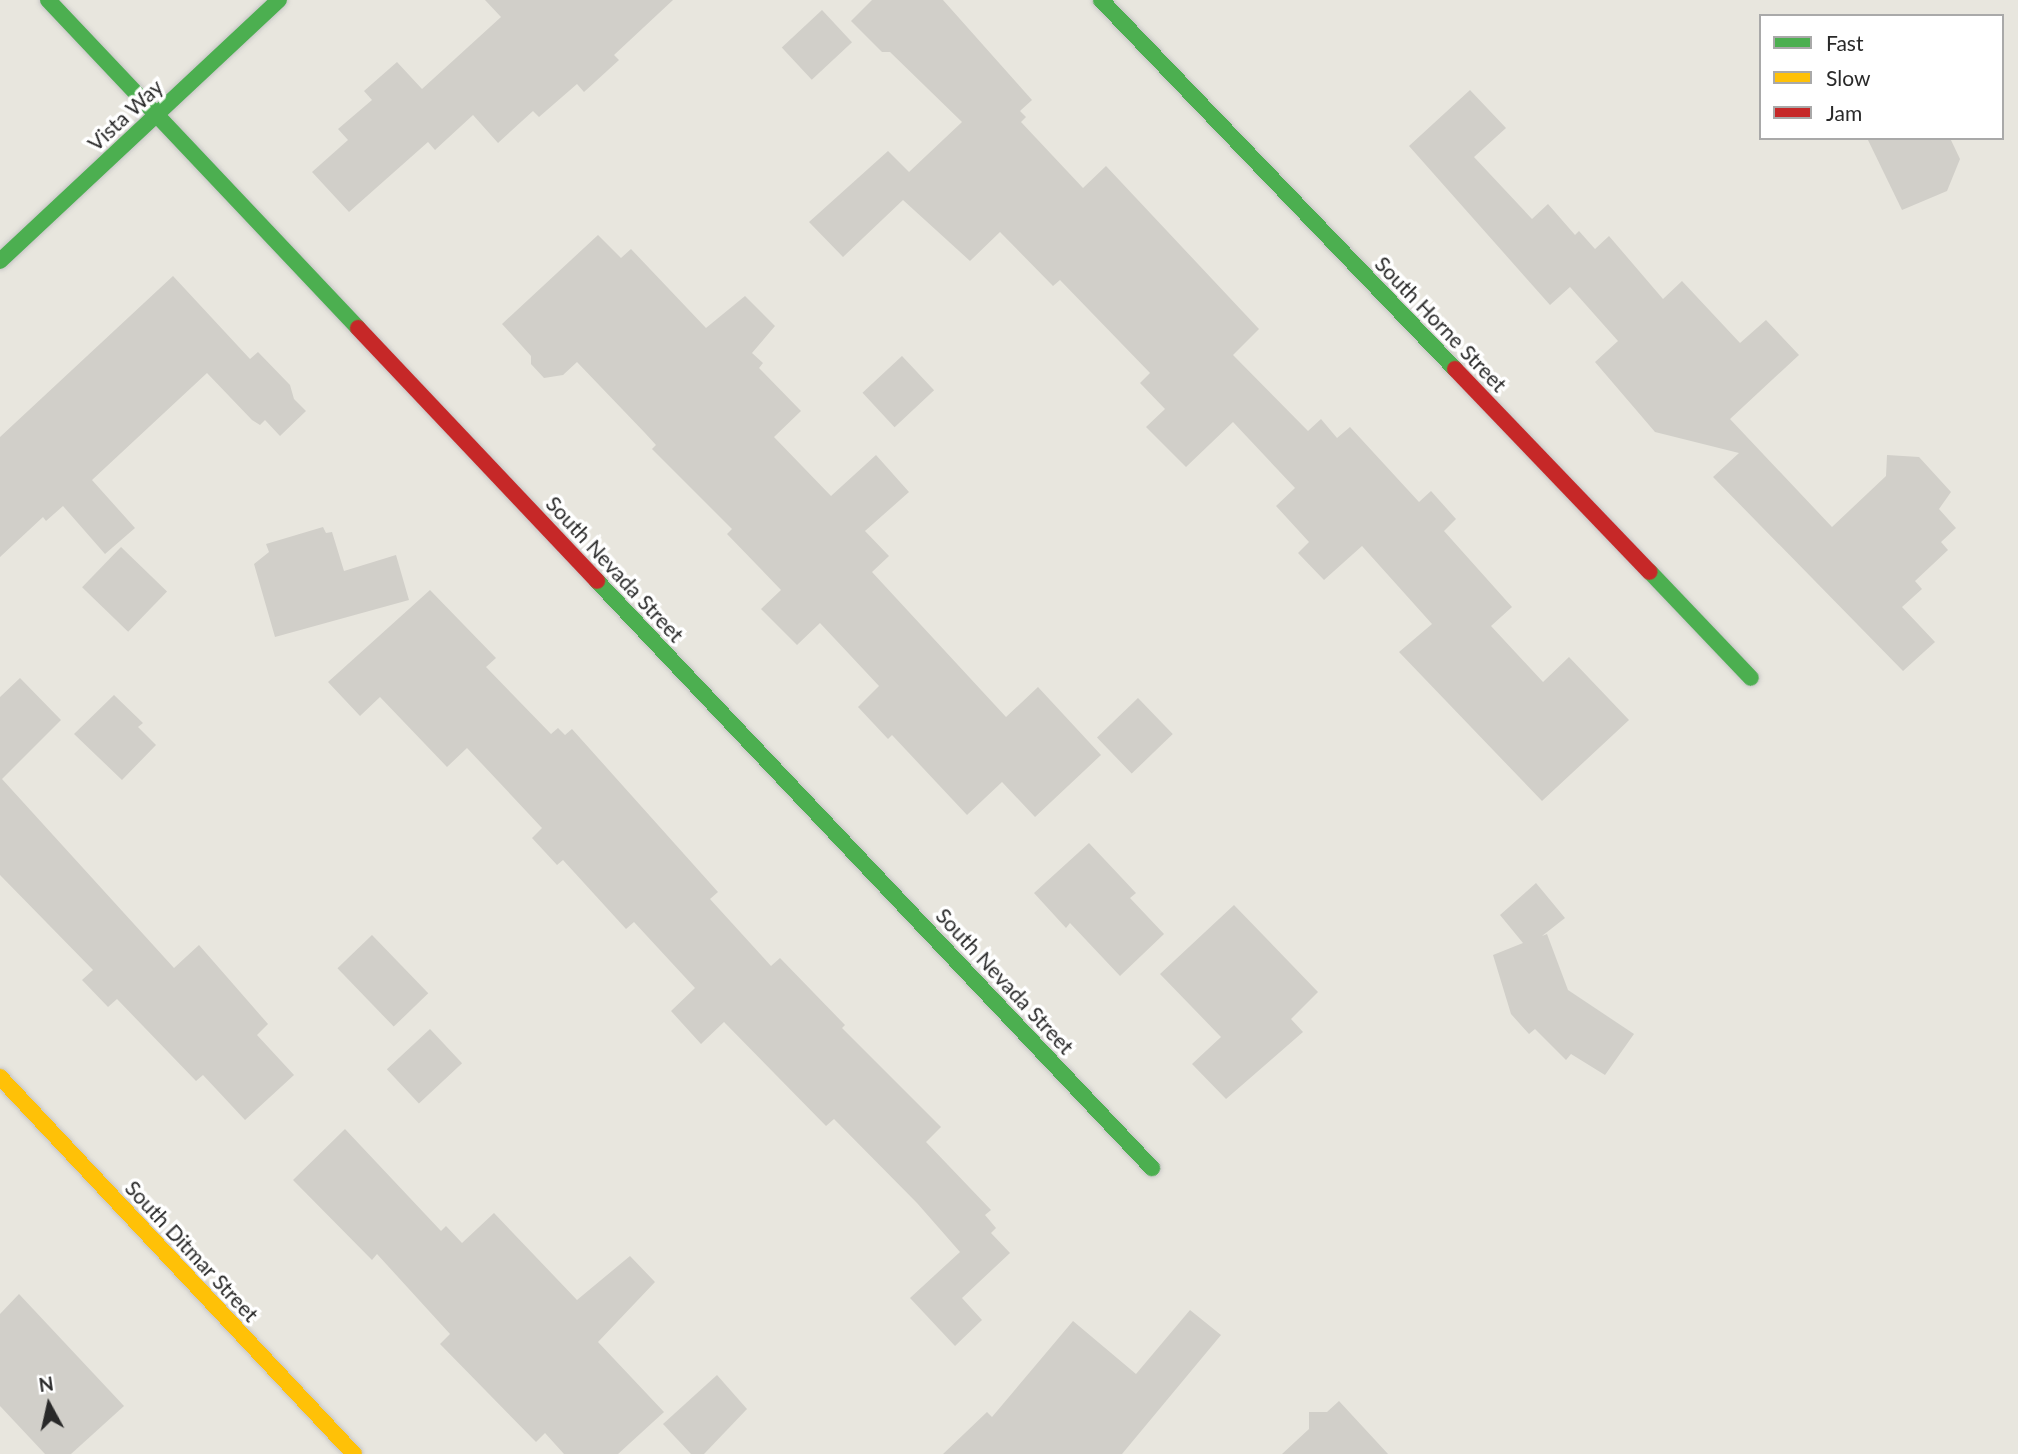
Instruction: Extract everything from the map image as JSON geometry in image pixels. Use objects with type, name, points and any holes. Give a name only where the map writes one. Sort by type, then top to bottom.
[{"type":"street","name":"South Nevada Street","points":[[48,0],[1152,1168]]},
{"type":"street","name":"Vista Way","points":[[0,261],[279,0]]},
{"type":"street","name":"South Horne Street","points":[[1101,0],[1751,678]]},
{"type":"street","name":"South Ditmar Street","points":[[0,1077],[354,1454]]},
{"type":"building","points":[[485,0],[673,0],[614,55],[619,60],[584,92],[577,84],[539,117],[533,111],[498,143],[473,115],[435,150],[428,142],[349,212],[312,172],[348,140],[338,129],[372,100],[364,91],[397,62],[422,89],[501,17]]},
{"type":"building","points":[[872,0],[943,0],[1032,100],[1020,111],[1026,117],[1021,122],[1083,188],[1106,166],[1259,329],[1233,355],[1308,431],[1321,419],[1337,438],[1350,427],[1419,502],[1431,491],[1456,519],[1444,531],[1512,607],[1491,626],[1543,682],[1569,657],[1629,720],[1542,801],[1399,652],[1432,624],[1362,546],[1324,580],[1298,553],[1309,542],[1276,506],[1295,488],[1233,422],[1186,467],[1146,427],[1165,409],[1140,383],[1150,373],[1060,280],[1053,286],[1000,232],[970,261],[903,200],[843,257],[809,222],[888,151],[909,172],[962,122],[890,52],[882,52],[851,21]]},
{"type":"building","points":[[822,10],[852,42],[812,80],[782,48]]},
{"type":"building","points":[[1470,90],[1506,128],[1474,157],[1532,219],[1548,204],[1575,235],[1579,231],[1595,249],[1609,236],[1663,299],[1682,281],[1740,343],[1766,320],[1799,355],[1730,419],[1832,527],[1886,476],[1887,455],[1919,457],[1951,492],[1939,509],[1956,528],[1941,542],[1948,550],[1915,581],[1922,589],[1902,607],[1935,642],[1903,671],[1713,477],[1739,453],[1655,432],[1595,362],[1618,341],[1570,287],[1550,305],[1409,146]]},
{"type":"building","points":[[1868,140],[1951,140],[1960,159],[1947,191],[1902,210]]},
{"type":"building","points":[[598,235],[621,258],[631,249],[706,328],[745,296],[775,326],[752,353],[763,363],[759,368],[801,411],[774,437],[831,496],[876,455],[909,492],[865,531],[889,556],[872,572],[1006,717],[1038,687],[1101,755],[1035,817],[1002,782],[967,815],[892,735],[888,739],[858,707],[879,686],[820,623],[797,645],[761,609],[781,590],[727,534],[732,529],[652,449],[656,445],[577,362],[563,375],[544,378],[531,364],[531,356],[502,324]]},
{"type":"building","points":[[173,276],[250,359],[258,352],[290,385],[294,399],[306,411],[280,436],[265,420],[260,425],[252,420],[207,373],[92,480],[135,528],[105,554],[63,506],[46,521],[43,517],[0,557],[0,437]]},
{"type":"building","points":[[902,356],[934,390],[895,427],[863,393]]},
{"type":"building","points":[[323,527],[326,533],[332,532],[344,571],[396,555],[409,600],[275,637],[254,564],[269,552],[266,544]]},
{"type":"building","points":[[121,547],[167,591],[128,632],[82,587]]},
{"type":"building","points":[[430,590],[496,658],[486,667],[551,734],[558,728],[565,735],[572,729],[718,892],[710,899],[771,966],[780,958],[845,1025],[842,1028],[941,1127],[926,1142],[991,1210],[985,1215],[996,1228],[991,1233],[1010,1253],[962,1298],[982,1320],[955,1346],[910,1298],[960,1252],[917,1203],[834,1119],[826,1126],[724,1022],[701,1044],[671,1011],[695,988],[634,922],[626,929],[563,860],[557,865],[532,838],[542,828],[467,748],[447,767],[380,697],[360,716],[328,682]]},
{"type":"building","points":[[20,678],[61,720],[2,779],[174,968],[199,945],[268,1024],[257,1035],[294,1075],[245,1120],[203,1075],[196,1081],[117,999],[108,1007],[82,980],[93,970],[0,875],[0,697]]},
{"type":"building","points":[[114,695],[143,723],[138,727],[156,745],[122,780],[74,734]]},
{"type":"building","points":[[1138,698],[1173,734],[1132,774],[1097,738]]},
{"type":"building","points":[[1089,843],[1136,893],[1130,898],[1164,934],[1120,976],[1070,923],[1066,928],[1034,893]]},
{"type":"building","points":[[1536,883],[1565,918],[1542,936],[1547,934],[1568,990],[1634,1034],[1605,1075],[1571,1054],[1566,1060],[1535,1029],[1529,1034],[1511,1014],[1493,955],[1523,943],[1500,915]]},
{"type":"building","points":[[1234,905],[1318,992],[1291,1019],[1303,1032],[1226,1099],[1192,1064],[1221,1037],[1160,974]]},
{"type":"building","points":[[372,935],[428,993],[394,1027],[337,968]]},
{"type":"building","points":[[430,1029],[462,1063],[419,1104],[387,1069]]},
{"type":"building","points":[[345,1129],[441,1231],[446,1226],[462,1243],[494,1213],[577,1300],[630,1256],[655,1282],[598,1342],[664,1412],[618,1454],[564,1454],[545,1433],[536,1442],[440,1344],[450,1334],[377,1254],[372,1260],[293,1180]]},
{"type":"building","points":[[19,1294],[124,1406],[71,1454],[45,1454],[0,1406],[0,1314]]},
{"type":"building","points":[[1190,1310],[1221,1335],[1122,1454],[943,1454],[987,1412],[992,1417],[1073,1321],[1136,1374]]},
{"type":"building","points":[[717,1375],[747,1409],[704,1454],[691,1454],[663,1424]]},
{"type":"building","points":[[1339,1401],[1388,1454],[1282,1454],[1309,1429],[1309,1412],[1327,1412]]},
{"type":"traffic: fast","points":[[48,0],[358,328]]},
{"type":"traffic: fast","points":[[0,261],[279,0]]},
{"type":"traffic: fast","points":[[1101,0],[1455,369]]},
{"type":"traffic: fast","points":[[1650,572],[1751,678]]},
{"type":"traffic: fast","points":[[597,581],[1152,1168]]},
{"type":"traffic: slow","points":[[0,1077],[354,1454]]},
{"type":"traffic: jam","points":[[358,328],[597,581]]},
{"type":"traffic: jam","points":[[1455,369],[1650,572]]}]
